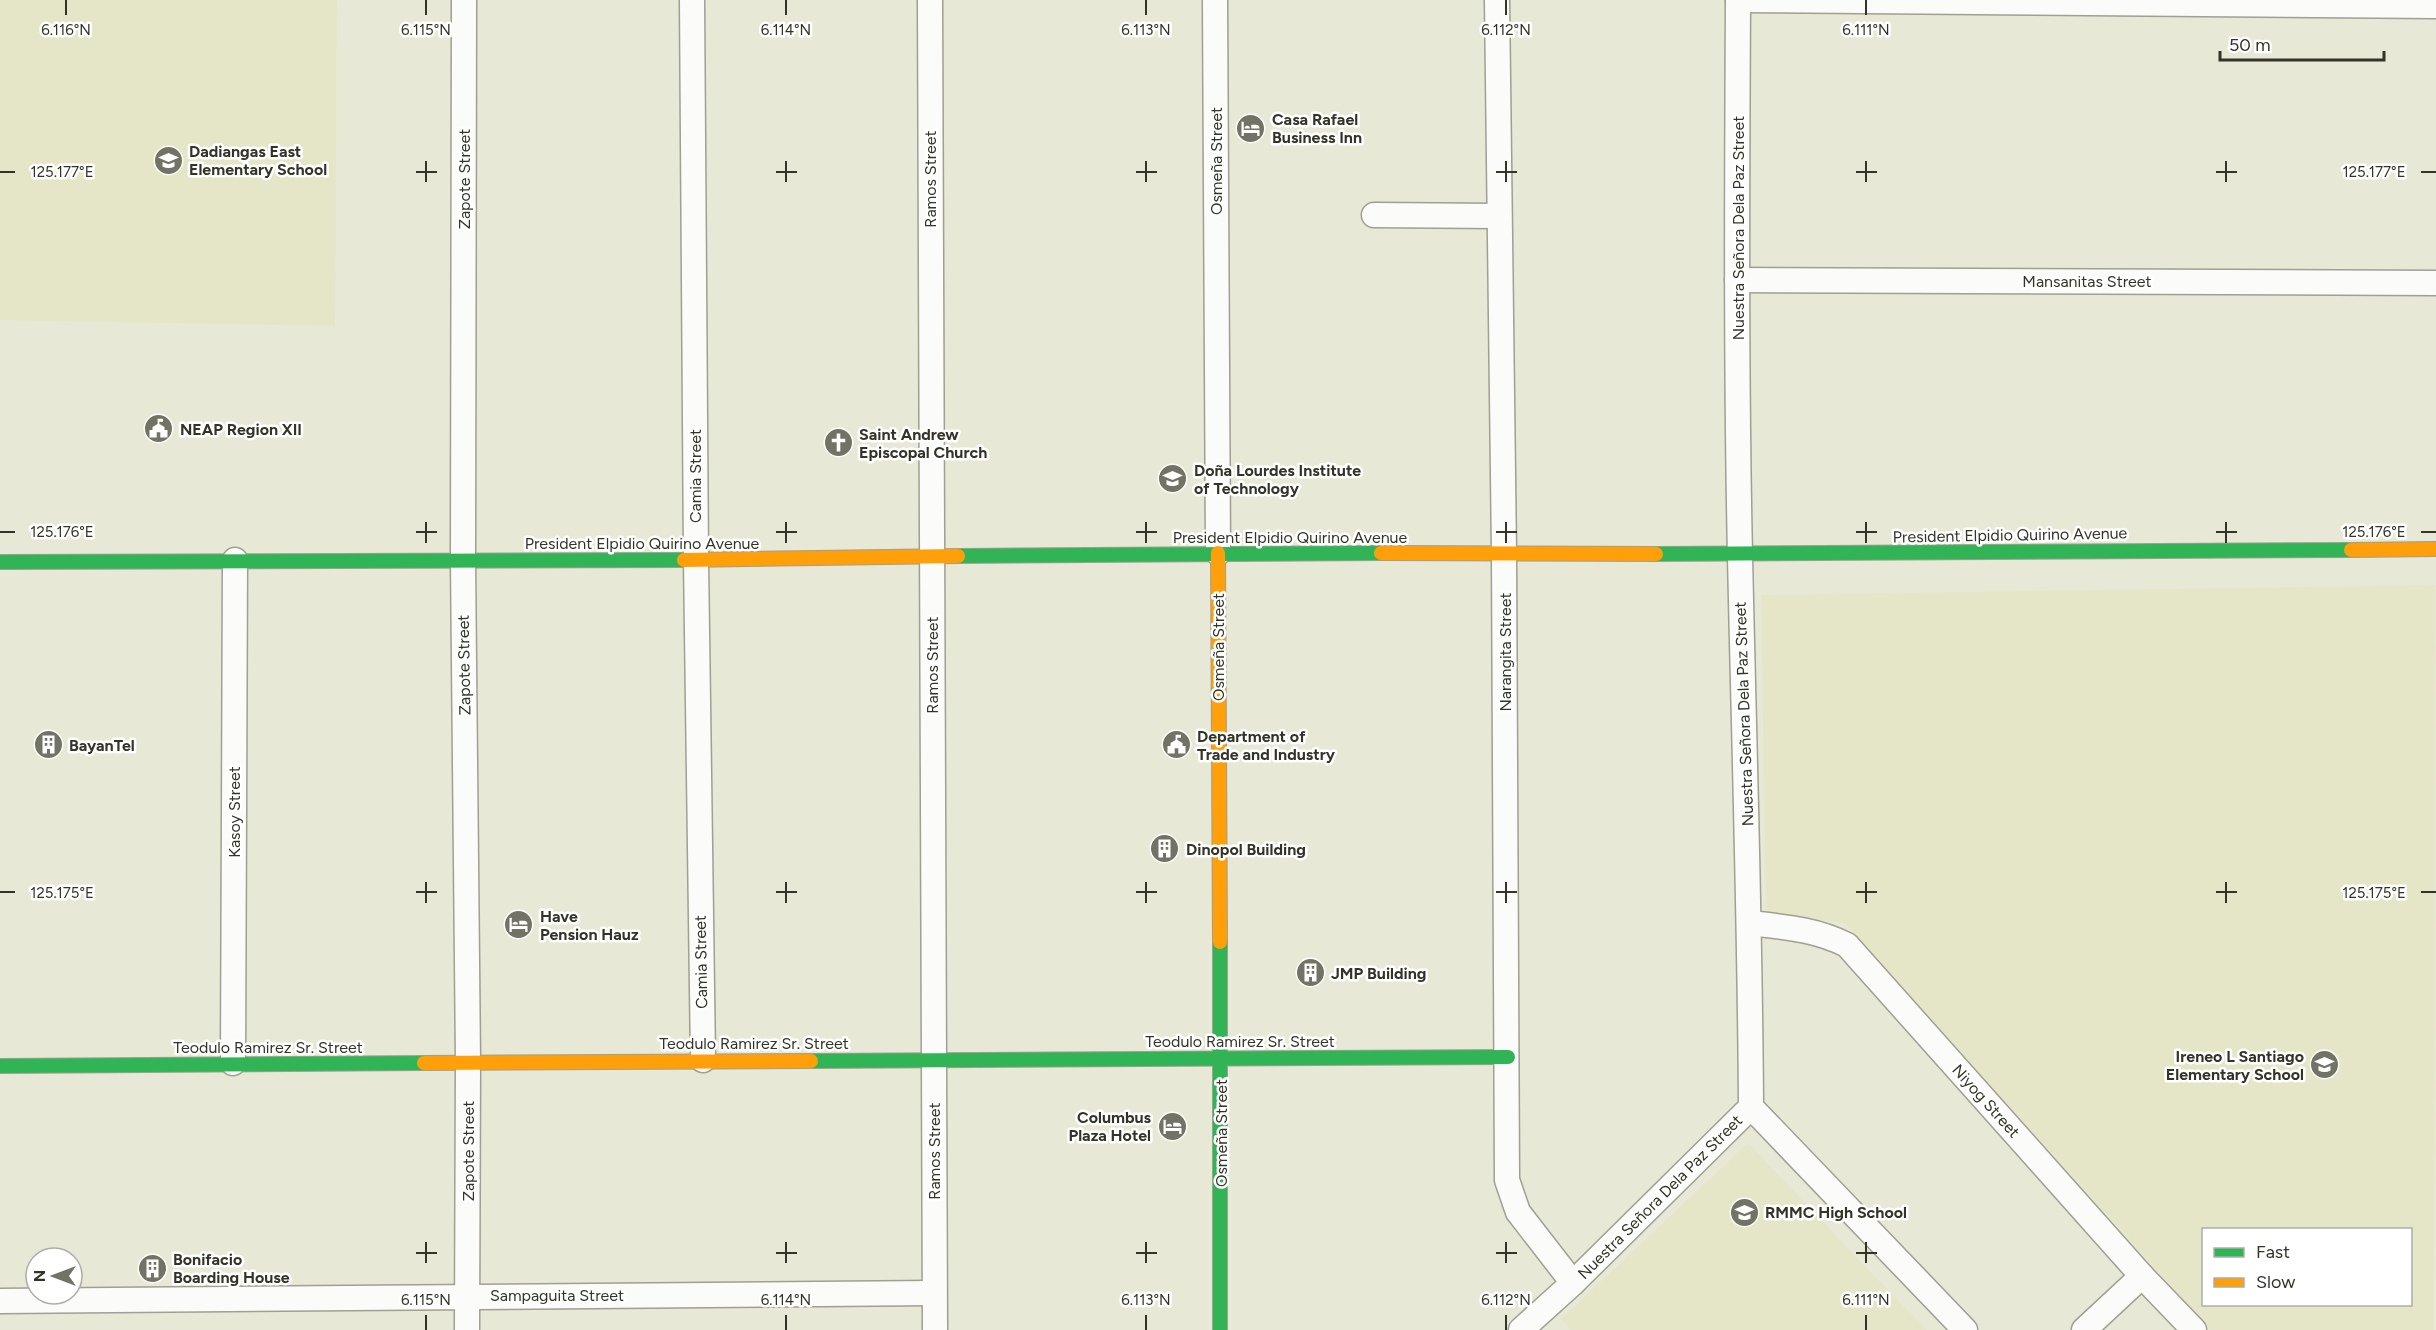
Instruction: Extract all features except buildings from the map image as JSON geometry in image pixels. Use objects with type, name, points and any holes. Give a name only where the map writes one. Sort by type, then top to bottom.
[{"type":"street","name":"Zapote Street","points":[[464,0],[463,561],[468,1062],[467,1330]]},
{"type":"street","name":"Camia Street","points":[[692,0],[696,560],[703,1060]]},
{"type":"street","name":"Ramos Street","points":[[930,0],[934,1330]]},
{"type":"street","name":"Osmeña Street","points":[[1215,0],[1221,1057],[1220,1330]]},
{"type":"street","name":"Narangita Street","points":[[1497,0],[1508,1057],[1506,1164],[1511,1194],[1518,1212],[1573,1283]]},
{"type":"street","points":[[1738,0],[2436,6]]},
{"type":"street","name":"Nuestra Señora Dela Paz Street","points":[[1521,1330],[1573,1283],[1751,1107],[1750,923],[1740,554],[1737,280],[1738,0]]},
{"type":"street","points":[[1374,215],[1499,216]]},
{"type":"street","name":"Mansanitas Street","points":[[1737,280],[2436,283]]},
{"type":"street","name":"President Elpidio Quirino Avenue","points":[[0,562],[696,560],[1218,553],[1740,554],[2436,549]]},
{"type":"street","name":"Kasoy Street","points":[[233,1063],[235,560]]},
{"type":"street","name":"Niyog Street","points":[[1750,923],[1808,930],[1827,935],[1847,945],[2142,1276],[2194,1330]]},
{"type":"street","name":"Teodulo Ramirez Sr. Street","points":[[0,1066],[703,1060],[1508,1057]]},
{"type":"street","points":[[1751,1107],[1965,1330]]},
{"type":"street","points":[[2084,1330],[2142,1276]]},
{"type":"street","name":"Sampaguita Street","points":[[0,1301],[934,1293]]},
{"type":"shaded area","name":"Dadiangas East Elementary School","points":[[0,0],[337,0],[335,326],[0,320]]},
{"type":"shaded area","points":[[2435,585],[2434,1330],[2211,1330],[1845,923],[1766,916],[1761,595]]},
{"type":"shaded area","name":"RMMC High School","points":[[1748,1143],[1927,1330],[1571,1330],[1561,1319]]},
{"type":"traffic: fast","points":[[1656,554],[2351,550]]},
{"type":"traffic: fast","points":[[958,556],[1381,553]]},
{"type":"traffic: fast","points":[[0,562],[684,560]]},
{"type":"traffic: fast","points":[[1220,942],[1220,1330]]},
{"type":"traffic: fast","points":[[811,1061],[1508,1057]]},
{"type":"traffic: fast","points":[[0,1066],[424,1063]]},
{"type":"traffic: slow","points":[[2351,550],[2436,549]]},
{"type":"traffic: slow","points":[[1218,553],[1220,942]]},
{"type":"traffic: slow","points":[[1381,553],[1656,554]]},
{"type":"traffic: slow","points":[[684,560],[958,556]]},
{"type":"traffic: slow","points":[[424,1063],[811,1061]]},
{"type":"place","name":"Casa Rafael Business Inn","points":[[1251,128]]},
{"type":"place","name":"Dadiangas East Elementary School","points":[[168,160]]},
{"type":"place","name":"NEAP Region XII","points":[[159,429]]},
{"type":"place","name":"Saint Andrew Episcopal Church","points":[[838,443]]},
{"type":"place","name":"Doña Lourdes Institute of Technology","points":[[1173,479]]},
{"type":"place","name":"BayanTel","points":[[48,745]]},
{"type":"place","name":"Department of Trade and Industry","points":[[1176,745]]},
{"type":"place","name":"Dinopol Building","points":[[1165,849]]},
{"type":"place","name":"Have Pension Hauz","points":[[519,925]]},
{"type":"place","name":"JMP Building","points":[[1310,973]]},
{"type":"place","name":"Ireneo L Santiago Elementary School","points":[[2325,1065]]},
{"type":"place","name":"Columbus Plaza Hotel","points":[[1172,1126]]},
{"type":"place","name":"RMMC High School","points":[[1744,1212]]},
{"type":"place","name":"Bonifacio Boarding House","points":[[152,1268]]}]
